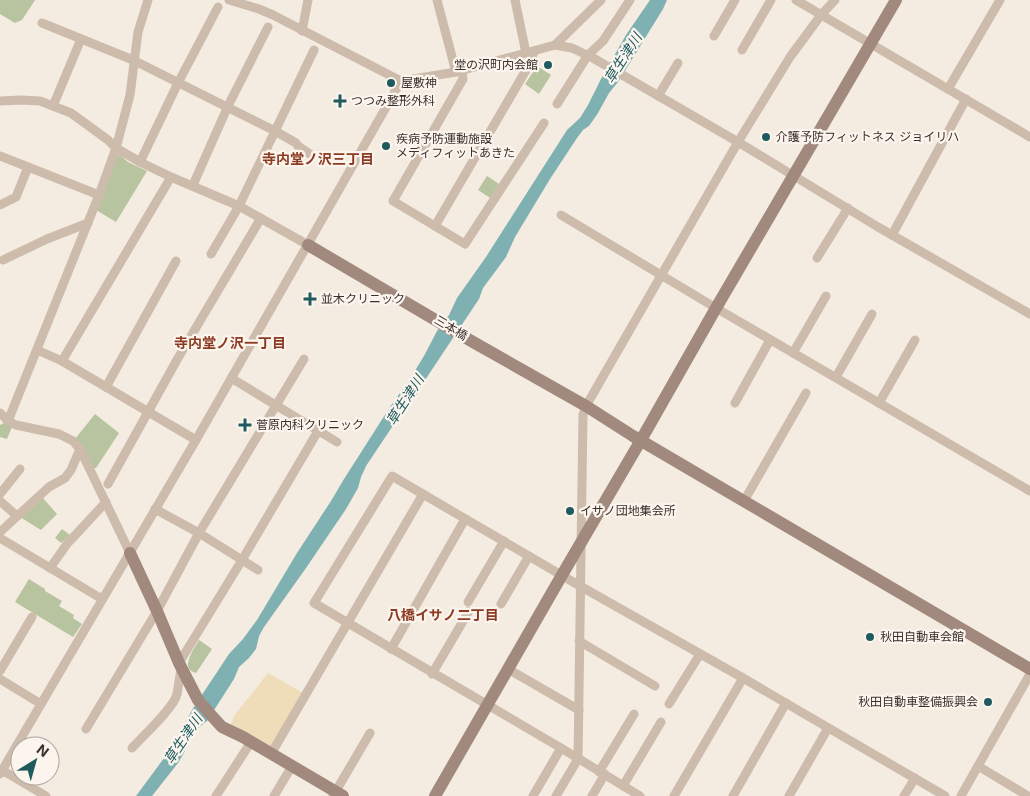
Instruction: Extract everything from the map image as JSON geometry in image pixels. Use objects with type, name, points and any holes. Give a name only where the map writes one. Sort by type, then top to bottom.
[{"type":"street","points":[[8,421],[88,223],[116,148],[130,95],[138,32],[148,0]]},
{"type":"street","points":[[228,0],[259,9],[402,81],[459,72],[556,45],[572,48],[591,56],[892,235],[1030,314]]},
{"type":"street","points":[[302,30],[308,0]]},
{"type":"street","points":[[438,0],[459,72],[464,79],[392,201],[465,244],[544,123]]},
{"type":"street","points":[[435,226],[529,65],[530,52],[515,0]]},
{"type":"street","points":[[556,45],[601,0]]},
{"type":"street","points":[[557,104],[630,0]]},
{"type":"street","points":[[714,36],[735,0]]},
{"type":"street","points":[[742,50],[771,0]]},
{"type":"street","points":[[796,0],[1030,137]]},
{"type":"street","points":[[556,796],[578,759],[583,415],[586,406],[738,142],[790,57],[821,15],[835,0]]},
{"type":"street","points":[[435,796],[896,0]]},
{"type":"street","points":[[948,89],[1000,0]]},
{"type":"street","points":[[140,162],[178,83],[218,7]]},
{"type":"street","points":[[42,23],[133,60],[228,106],[296,143],[310,154]]},
{"type":"street","points":[[193,186],[228,106],[268,27]]},
{"type":"street","points":[[52,106],[81,39]]},
{"type":"street","points":[[211,254],[239,206],[314,50]]},
{"type":"street","points":[[658,96],[678,63]]},
{"type":"street","points":[[46,796],[1,772],[196,440],[402,81]]},
{"type":"street","points":[[892,235],[966,99]]},
{"type":"street","points":[[0,101],[21,100],[40,102],[71,113],[116,148],[140,162],[239,206],[308,245]]},
{"type":"street","points":[[0,156],[99,195]]},
{"type":"street","points":[[0,204],[16,197],[28,167]]},
{"type":"street","points":[[62,362],[171,177]]},
{"type":"street","points":[[817,258],[848,208]]},
{"type":"street","points":[[561,215],[770,340],[1030,490]]},
{"type":"street","points":[[108,484],[178,358],[261,218]]},
{"type":"street","points":[[3,260],[47,239],[88,223]]},
{"type":"street","name":"三本橋","points":[[308,245],[586,406],[1030,669]]},
{"type":"street","points":[[106,387],[176,261]]},
{"type":"street","points":[[793,353],[826,296]]},
{"type":"street","points":[[836,377],[872,314]]},
{"type":"street","points":[[735,403],[770,340]]},
{"type":"street","points":[[879,403],[915,340]]},
{"type":"street","points":[[37,350],[62,362],[196,440]]},
{"type":"street","points":[[86,729],[304,359]]},
{"type":"street","points":[[231,378],[337,442]]},
{"type":"street","points":[[744,501],[806,393]]},
{"type":"street","points":[[0,413],[8,421],[23,427],[59,434],[73,441],[80,449],[157,610],[180,665],[198,700],[222,727],[251,742],[337,794],[370,734]]},
{"type":"street","points":[[132,748],[159,720],[173,702],[177,695],[180,665],[318,431]]},
{"type":"street","points":[[0,532],[49,487],[65,478],[71,470],[80,449]]},
{"type":"street","points":[[0,494],[20,469]]},
{"type":"street","points":[[640,796],[562,748],[432,674],[314,603],[392,476],[945,796]]},
{"type":"street","points":[[271,754],[423,494]]},
{"type":"street","points":[[0,501],[17,516]]},
{"type":"street","points":[[50,568],[67,544],[106,502]]},
{"type":"street","points":[[155,509],[200,533],[258,570]]},
{"type":"street","points":[[390,649],[465,519]]},
{"type":"street","points":[[0,538],[102,599]]},
{"type":"street","points":[[432,674],[504,541]]},
{"type":"street","points":[[501,604],[529,556]]},
{"type":"street","points":[[0,671],[32,616]]},
{"type":"street","points":[[579,641],[655,686]]},
{"type":"street","points":[[669,704],[700,654]]},
{"type":"street","points":[[508,669],[579,710]]},
{"type":"street","points":[[961,796],[1030,674]]},
{"type":"street","points":[[674,796],[743,678]]},
{"type":"street","points":[[0,680],[41,704]]},
{"type":"street","points":[[733,796],[786,703]]},
{"type":"street","points":[[592,796],[602,773],[634,714]]},
{"type":"street","points":[[624,786],[661,722]]},
{"type":"street","points":[[789,796],[828,728]]},
{"type":"street","points":[[216,796],[251,742]]},
{"type":"street","points":[[533,796],[562,748]]},
{"type":"street","points":[[274,796],[292,766]]},
{"type":"street","points":[[978,766],[1028,796]]},
{"type":"street","points":[[904,796],[915,778]]},
{"type":"green space","points":[[0,0],[35,0],[22,20],[15,23],[0,14]]},
{"type":"green space","points":[[537,66],[551,75],[539,94],[525,84]]},
{"type":"green space","points":[[120,155],[128,162],[147,171],[116,222],[96,210],[117,156]]},
{"type":"green space","points":[[487,176],[499,184],[490,198],[478,190]]},
{"type":"green space","points":[[95,414],[119,433],[96,468],[93,468],[75,439]]},
{"type":"green space","points":[[4,423],[12,427],[7,439],[0,437],[0,425]]},
{"type":"green space","points":[[42,497],[57,514],[41,530],[20,517]]},
{"type":"green space","points":[[62,529],[70,535],[61,543],[55,538]]},
{"type":"green space","points":[[29,579],[62,601],[59,606],[74,615],[73,618],[82,624],[73,637],[15,602]]},
{"type":"green space","points":[[199,640],[212,649],[196,673],[191,671],[188,663],[191,653]]},
{"type":"sand","points":[[268,673],[303,693],[270,750],[231,725],[234,716]]},
{"type":"water","name":"草生津川","points":[[650,0],[667,0],[598,113],[577,138],[550,179],[515,237],[506,257],[483,288],[479,299],[418,391],[416,397],[408,403],[366,466],[358,488],[346,509],[264,627],[259,636],[256,649],[239,667],[234,679],[207,721],[193,732],[178,763],[152,796],[136,796],[173,746],[192,710],[229,654],[257,620],[297,553],[408,382],[437,331],[449,315],[457,298],[486,257],[567,130],[580,118],[626,35]]},
{"type":"place","name":"堂の沢町内会館","points":[[548,65]]},
{"type":"place","name":"屋敷神","points":[[391,83]]},
{"type":"place","name":"つつみ整形外科","points":[[340,101]]},
{"type":"place","name":"介護予防フィットネス ジョイリハ","points":[[766,137]]},
{"type":"place","name":"疾病予防運動施設 メディフィットあきた","points":[[386,146]]},
{"type":"place","name":"並木クリニック","points":[[310,299]]},
{"type":"place","name":"菅原内科クリニック","points":[[245,425]]},
{"type":"place","name":"イサノ団地集会所","points":[[570,511]]},
{"type":"place","name":"秋田自動車会館","points":[[870,637]]},
{"type":"place","name":"秋田自動車整備振興会","points":[[988,702]]},
{"type":"district","name":"寺内堂ノ沢三丁目","points":[[318,159]]},
{"type":"district","name":"寺内堂ノ沢一丁目","points":[[230,343]]},
{"type":"district","name":"八橋イサノ二丁目","points":[[443,615]]}]
